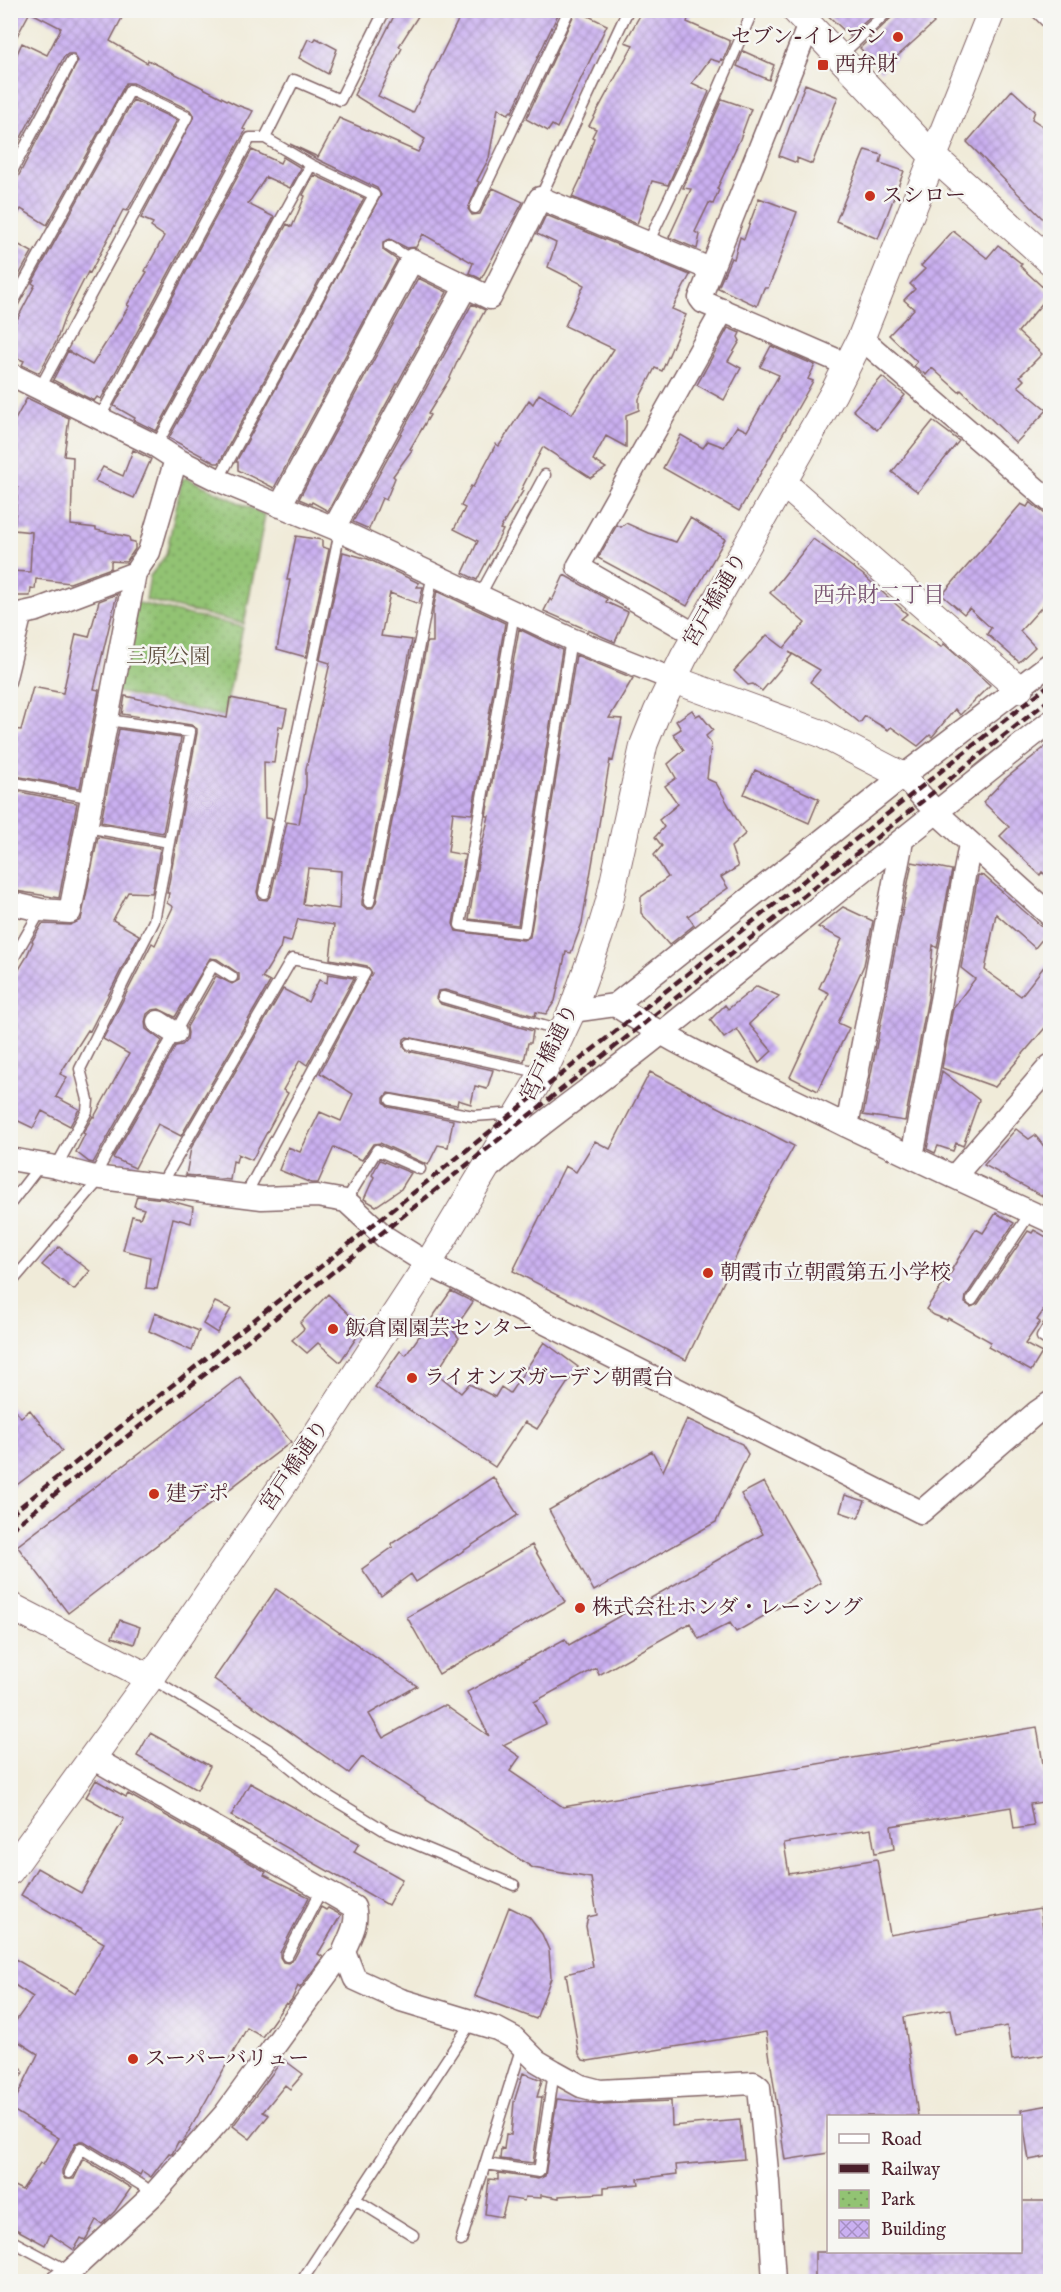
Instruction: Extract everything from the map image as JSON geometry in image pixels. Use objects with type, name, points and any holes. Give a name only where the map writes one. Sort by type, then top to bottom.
[{"type":"street","name":"宮戸橋通り","points":[[10,1871],[150,1678],[291,1473],[428,1264],[487,1170],[543,1073],[567,1022],[609,903],[644,744],[672,679],[783,483],[861,338],[992,10]]},
{"type":"street","points":[[1043,10],[1050,17]]},
{"type":"street","points":[[848,365],[700,298],[802,19],[934,157],[1050,261]]},
{"type":"street","points":[[280,506],[412,260],[490,297],[540,198],[710,269]]},
{"type":"street","points":[[337,530],[466,286]]},
{"type":"street","points":[[696,635],[578,567],[723,310]]},
{"type":"street","points":[[861,338],[1050,501]]},
{"type":"street","points":[[10,374],[218,480],[433,573],[571,639],[819,733],[903,776],[936,812],[1050,915]]},
{"type":"street","points":[[10,903],[41,910],[70,912],[135,573],[149,552],[176,459]]},
{"type":"street","points":[[783,483],[1019,689]]},
{"type":"street","points":[[19,614],[135,573]]},
{"type":"street","points":[[567,1022],[615,1005],[903,776],[1050,664]]},
{"type":"street","points":[[487,1170],[531,1131],[661,1034],[1050,722]]},
{"type":"street","points":[[847,1126],[902,841]]},
{"type":"street","points":[[912,1157],[970,844]]},
{"type":"street","points":[[615,1005],[661,1034],[847,1126],[1040,1217]]},
{"type":"street","points":[[954,1177],[1050,1066]]},
{"type":"street","points":[[10,1159],[94,1177],[245,1196],[262,1198],[317,1196],[346,1201],[385,1237],[428,1264],[921,1512],[1050,1403]]},
{"type":"street","points":[[10,1606],[150,1678]]},
{"type":"street","points":[[93,1758],[354,1907],[357,1916],[344,1951],[345,1957],[356,1978],[400,2000],[497,2029],[514,2038],[537,2061],[554,2072],[581,2086],[600,2091],[754,2083],[759,2087],[774,2282]]},
{"type":"street","points":[[63,2277],[153,2195],[225,2114],[337,1960],[345,1957]]},
{"type":"lane","points":[[265,138],[294,80],[340,100],[385,10]]},
{"type":"lane","points":[[475,208],[568,10]]},
{"type":"lane","points":[[540,198],[628,10]]},
{"type":"lane","points":[[648,243],[688,159],[753,10]]},
{"type":"lane","points":[[838,58],[889,10]]},
{"type":"lane","points":[[10,175],[71,61]]},
{"type":"lane","points":[[10,308],[130,90],[187,117],[40,388]]},
{"type":"lane","points":[[99,419],[250,138],[265,138],[311,165],[374,195],[218,480]]},
{"type":"lane","points":[[156,447],[311,165]]},
{"type":"lane","points":[[388,246],[412,260]]},
{"type":"lane","points":[[480,596],[545,475]]},
{"type":"lane","points":[[264,893],[337,530]]},
{"type":"lane","points":[[369,902],[433,573]]},
{"type":"lane","points":[[514,613],[460,925],[524,933],[571,639]]},
{"type":"lane","points":[[10,682],[19,614]]},
{"type":"lane","points":[[10,1204],[49,1166],[87,1111],[88,1100],[80,1069],[154,921],[190,732],[108,720]]},
{"type":"lane","points":[[10,782],[93,798]]},
{"type":"lane","points":[[87,827],[169,842]]},
{"type":"lane","points":[[10,964],[41,910]]},
{"type":"lane","points":[[161,1185],[292,958],[365,973],[245,1196]]},
{"type":"lane","points":[[10,1284],[94,1186],[94,1177],[166,1028],[213,965],[232,977]]},
{"type":"lane","points":[[443,997],[550,1028],[567,1022]]},
{"type":"lane","points":[[410,1044],[543,1073]]},
{"type":"lane","points":[[391,1100],[473,1116],[520,1113]]},
{"type":"lane","points":[[346,1201],[377,1150],[420,1168]]},
{"type":"lane","points":[[972,1300],[1040,1217]]},
{"type":"lane","points":[[1050,1323],[1042,1337],[1050,1342]]},
{"type":"lane","points":[[150,1678],[268,1750],[320,1791],[387,1832],[514,1885]]},
{"type":"lane","points":[[287,1956],[322,1889]]},
{"type":"lane","points":[[301,2282],[472,2021]]},
{"type":"lane","points":[[462,2241],[522,2046]]},
{"type":"lane","points":[[486,2164],[539,2172],[554,2072]]},
{"type":"lane","points":[[69,2173],[81,2148],[143,2186],[153,2195]]},
{"type":"lane","points":[[355,2199],[412,2235]]},
{"type":"lane","points":[[10,2240],[63,2277]]},
{"type":"green space","points":[[187,478],[265,515],[244,624],[146,600],[150,576],[166,555],[182,479]]},
{"type":"green space","name":"三原公園","points":[[130,601],[243,627],[224,716],[112,691]]},
{"type":"building","points":[[10,10],[126,10],[110,41],[147,63],[148,60],[253,111],[243,129],[246,130],[101,399],[97,397],[94,401],[53,380],[68,351],[92,365],[129,306],[127,305],[147,272],[145,271],[164,236],[151,227],[153,223],[141,218],[194,116],[190,110],[133,83],[126,83],[47,225],[21,209],[10,229],[10,182],[17,179],[78,61],[74,54],[64,57],[10,158],[10,69],[22,43],[47,55],[61,28],[30,12],[10,49]]},
{"type":"building","points":[[397,10],[422,10],[399,46],[402,48],[378,96],[413,113],[463,10],[560,10],[512,112],[508,114],[498,108],[489,158],[477,181],[479,182],[468,209],[472,215],[480,214],[493,188],[523,202],[481,279],[469,273],[473,263],[423,234],[416,247],[407,248],[390,239],[383,242],[383,250],[397,260],[274,488],[238,470],[238,462],[236,462],[381,195],[377,188],[290,144],[318,157],[339,118],[418,152],[425,139],[354,95]]},
{"type":"building","points":[[576,10],[607,25],[557,128],[552,125],[548,131],[526,119]]},
{"type":"building","points":[[643,10],[691,10],[687,22],[730,41],[730,44],[723,60],[721,59],[720,62],[710,59],[692,83],[709,91],[708,94],[668,185],[652,181],[637,224],[572,197],[594,138],[592,137],[596,129],[589,126],[633,45],[625,42]]},
{"type":"building","points":[[822,10],[878,10],[850,36]]},
{"type":"building","name":"セブン-イレブン","points":[[896,10],[923,10],[934,23],[881,71],[860,48],[894,15]]},
{"type":"building","points":[[316,38],[337,49],[328,74],[299,58],[308,39],[314,41]]},
{"type":"building","points":[[743,51],[774,65],[769,80],[737,66]]},
{"type":"building","points":[[805,84],[838,97],[812,164],[797,158],[797,163],[779,156]]},
{"type":"building","points":[[1012,90],[1035,111],[1032,119],[1050,131],[1050,226],[967,142]]},
{"type":"building","points":[[722,99],[751,109],[717,189],[719,190],[713,204],[709,203],[695,232],[700,235],[697,249],[669,237],[691,189],[683,188]]},
{"type":"building","points":[[133,100],[177,120],[127,211],[123,210],[90,273],[88,272],[39,373],[22,365],[24,361],[10,355],[10,333],[35,285],[32,283]]},
{"type":"building","points":[[252,150],[280,163],[283,157],[301,168],[290,188],[266,177],[248,204],[274,217],[156,431],[134,420],[135,418],[114,406]]},
{"type":"building","name":"スシロー","points":[[865,150],[882,155],[880,163],[904,171],[878,239],[836,221]]},
{"type":"building","points":[[314,175],[364,198],[219,463],[215,463],[169,438],[287,224],[292,227],[305,196],[303,195]]},
{"type":"building","points":[[759,198],[797,212],[775,272],[768,288],[764,288],[757,306],[718,288],[731,258],[734,259],[740,237],[744,239]]},
{"type":"building","points":[[546,215],[690,275],[672,309],[686,315],[662,371],[655,368],[639,399],[639,410],[626,415],[626,447],[606,436],[593,460],[606,468],[591,478],[543,447],[521,490],[523,491],[500,529],[503,530],[477,580],[463,573],[478,541],[454,529],[465,508],[461,506],[471,486],[473,487],[496,444],[499,446],[529,400],[533,404],[539,394],[572,414],[614,349],[565,326],[584,285],[548,267],[556,243],[537,234]]},
{"type":"building","points":[[953,231],[987,258],[998,245],[1022,264],[1020,266],[1050,294],[1018,332],[1042,354],[1020,376],[1024,380],[1018,386],[1047,410],[1016,443],[961,390],[959,392],[932,368],[926,375],[914,366],[917,362],[889,335],[914,309],[904,300],[915,289],[910,284],[925,269],[921,266]]},
{"type":"building","points":[[10,240],[32,252],[19,275],[10,270]]},
{"type":"building","points":[[418,278],[447,292],[328,511],[312,502],[311,504],[299,499]]},
{"type":"building","points":[[472,304],[485,310],[449,380],[428,414],[430,415],[410,449],[412,450],[393,476],[395,478],[386,500],[382,498],[369,529],[353,522]]},
{"type":"building","points":[[728,328],[740,333],[738,337],[740,341],[728,361],[741,368],[724,400],[697,385]]},
{"type":"building","points":[[771,346],[815,365],[808,379],[813,381],[739,511],[663,468],[681,435],[703,448],[708,441],[724,447],[737,426],[747,431],[779,375],[760,367]]},
{"type":"building","points":[[882,377],[905,395],[877,430],[853,410]]},
{"type":"building","points":[[27,398],[69,418],[64,456],[73,457],[71,525],[96,528],[96,530],[129,537],[130,541],[135,542],[135,549],[126,562],[111,561],[111,568],[70,583],[36,579],[35,589],[31,588],[30,596],[10,596],[10,571],[30,572],[32,532],[14,530],[18,488],[10,484],[10,429]]},
{"type":"building","points":[[933,421],[959,441],[918,492],[892,472]]},
{"type":"building","points":[[133,450],[151,459],[134,498],[95,481],[103,467],[123,476]]},
{"type":"building","points":[[1030,502],[1050,518],[1050,598],[1020,631],[1035,647],[1019,662],[987,634],[991,628],[969,608],[964,614],[942,595],[1021,504],[1027,507]]},
{"type":"building","points":[[690,518],[725,539],[687,606],[598,558],[617,525],[621,527],[626,523],[676,542]]},
{"type":"building","points":[[296,536],[322,540],[322,547],[329,549],[306,657],[277,649]]},
{"type":"building","points":[[813,539],[862,574],[907,614],[901,619],[941,647],[944,644],[990,685],[960,715],[955,709],[932,737],[930,735],[918,746],[891,727],[888,730],[865,716],[860,723],[810,682],[820,670],[789,652],[792,655],[762,691],[753,684],[748,685],[734,671],[767,635],[784,648],[805,623],[770,593]]},
{"type":"building","points":[[343,552],[368,559],[419,583],[417,587],[423,587],[419,604],[390,593],[381,636],[412,640],[362,901],[362,905],[367,909],[372,909],[376,903],[427,642],[433,642],[433,610],[437,591],[505,623],[472,814],[453,812],[448,852],[465,855],[453,924],[456,931],[523,940],[530,937],[576,655],[633,678],[609,718],[622,719],[613,761],[610,760],[582,923],[571,953],[566,952],[555,1001],[546,1014],[536,1012],[535,1016],[445,990],[438,991],[436,998],[441,1004],[533,1031],[524,1061],[407,1037],[404,1039],[403,1046],[408,1051],[493,1070],[487,1089],[475,1086],[471,1104],[458,1100],[457,1105],[388,1093],[384,1102],[389,1107],[453,1120],[448,1147],[438,1145],[428,1165],[380,1143],[373,1144],[362,1160],[334,1147],[318,1183],[311,1183],[279,1170],[288,1147],[300,1152],[320,1112],[341,1121],[353,1094],[320,1073],[372,973],[367,966],[330,959],[334,925],[298,919],[291,942],[282,940],[280,949],[262,978],[270,982],[181,1136],[158,1124],[135,1168],[113,1158],[176,1046],[182,1045],[187,1040],[187,1027],[216,976],[232,984],[239,980],[239,974],[217,959],[210,958],[175,1017],[159,1009],[147,1014],[146,1029],[162,1041],[93,1163],[89,1162],[76,1152],[85,1134],[83,1133],[129,1054],[103,1039],[152,943],[155,945],[173,907],[167,903],[169,893],[167,893],[197,733],[197,729],[191,725],[122,714],[125,696],[227,718],[230,698],[287,709],[283,727],[279,726],[274,763],[264,762],[265,818],[272,819],[257,892],[259,899],[267,900],[271,895],[287,822],[299,824],[306,786],[306,769],[330,663],[320,660]],"holes":[[[308,868],[341,871],[339,909],[303,904]]]},
{"type":"building","points":[[564,575],[607,599],[606,602],[628,612],[615,642],[544,611],[550,599],[552,601]]},
{"type":"building","points":[[117,594],[94,689],[99,690],[80,788],[10,775],[12,729],[21,730],[33,687],[63,693],[76,634],[89,637],[99,601]]},
{"type":"building","points":[[519,629],[562,650],[518,925],[469,919],[479,857],[489,816],[486,816]]},
{"type":"building","points":[[692,710],[696,716],[700,714],[713,730],[706,736],[711,744],[707,779],[716,783],[745,834],[731,847],[738,867],[721,877],[728,888],[688,916],[694,925],[669,945],[641,913],[641,897],[668,877],[654,855],[662,846],[655,837],[664,827],[659,820],[678,804],[665,786],[676,778],[668,764],[684,750],[673,734],[681,729],[676,721]]},
{"type":"building","points":[[119,729],[181,738],[163,833],[101,822]]},
{"type":"building","points":[[1050,743],[1050,879],[1042,872],[1040,875],[1000,836],[1009,827],[983,802],[1005,779]]},
{"type":"building","points":[[755,770],[819,799],[809,823],[744,794]]},
{"type":"building","points":[[10,790],[77,803],[59,898],[10,890]]},
{"type":"building","points":[[98,837],[160,848],[152,893],[128,892],[113,920],[139,935],[90,1031],[88,1030],[60,1074],[67,1077],[56,1097],[79,1109],[70,1126],[42,1111],[33,1128],[10,1117],[10,984],[26,958],[32,941],[42,924],[70,925],[81,920]]},
{"type":"building","points":[[912,862],[952,870],[937,948],[933,945],[928,998],[905,1121],[863,1115]]},
{"type":"building","points":[[978,875],[984,876],[1048,932],[1035,948],[996,914],[985,970],[1021,996],[1050,959],[1050,1022],[995,1087],[942,1068],[953,1008],[975,979],[961,968]]},
{"type":"building","points":[[843,907],[873,921],[864,965],[838,1023],[849,1028],[818,1091],[790,1077],[829,993],[819,988],[842,939],[818,927]]},
{"type":"building","points":[[328,974],[354,978],[307,1065],[300,1060],[283,1090],[288,1093],[252,1160],[238,1154],[236,1162],[233,1161],[230,1180],[186,1175],[191,1148],[283,989],[308,1002],[319,980],[327,983]]},
{"type":"building","points":[[757,986],[779,996],[749,1024],[772,1051],[759,1063],[737,1029],[724,1038],[710,1020],[725,1005],[728,1009]]},
{"type":"building","points":[[942,1071],[979,1100],[963,1146],[956,1143],[953,1151],[938,1146],[935,1153],[927,1149]]},
{"type":"building","points":[[650,1072],[794,1146],[758,1211],[686,1360],[513,1271],[565,1166],[576,1172],[595,1141],[610,1149]]},
{"type":"building","points":[[1016,1129],[1029,1139],[1035,1135],[1050,1154],[1050,1200],[984,1165]]},
{"type":"building","points":[[380,1160],[411,1173],[401,1189],[376,1206],[364,1199]]},
{"type":"building","points":[[137,1196],[164,1199],[193,1207],[191,1223],[173,1218],[157,1289],[146,1288],[150,1257],[123,1250],[132,1216],[140,1218],[144,1209],[134,1206]]},
{"type":"building","points":[[996,1213],[1014,1223],[966,1296],[965,1303],[971,1307],[978,1304],[1028,1231],[1032,1233],[1034,1230],[1050,1239],[1050,1301],[1037,1320],[1040,1322],[1025,1344],[1042,1353],[1031,1371],[988,1347],[991,1342],[948,1318],[947,1320],[934,1315],[926,1309],[953,1270],[976,1229],[983,1233]]},
{"type":"building","points":[[59,1247],[90,1271],[74,1290],[42,1265]]},
{"type":"building","name":"ライオンズガーデン朝霞台","points":[[451,1291],[473,1302],[453,1331],[459,1338],[436,1373],[461,1393],[469,1384],[495,1397],[501,1387],[510,1393],[544,1342],[578,1367],[537,1429],[525,1422],[495,1467],[375,1387],[400,1351],[406,1355]]},
{"type":"building","name":"飯倉園園芸センター","points":[[328,1294],[363,1328],[340,1362],[318,1343],[307,1353],[292,1340],[304,1329],[300,1323]]},
{"type":"building","points":[[215,1302],[231,1309],[217,1333],[203,1324]]},
{"type":"building","points":[[155,1313],[199,1331],[192,1351],[149,1331]]},
{"type":"building","name":"建デポ","points":[[240,1377],[291,1442],[68,1613],[17,1546]]},
{"type":"building","points":[[10,1406],[21,1417],[30,1410],[62,1451],[10,1490]]},
{"type":"building","points":[[687,1419],[742,1444],[748,1454],[716,1522],[594,1591],[549,1510],[652,1451],[663,1471]]},
{"type":"building","points":[[493,1477],[518,1515],[416,1582],[411,1574],[381,1596],[362,1569],[393,1547],[391,1544]]},
{"type":"building","points":[[764,1482],[821,1583],[736,1632],[730,1623],[699,1639],[690,1623],[599,1675],[596,1668],[534,1702],[546,1724],[503,1745],[520,1757],[510,1771],[563,1807],[1037,1727],[1049,1801],[1030,1804],[1034,1826],[1014,1829],[1011,1807],[891,1826],[894,1849],[875,1853],[871,1829],[784,1843],[789,1874],[877,1859],[890,1935],[1040,1909],[1050,1974],[1050,2054],[1012,2060],[1007,2026],[956,2035],[951,2009],[904,2017],[918,2115],[827,2115],[827,2153],[785,2160],[766,2032],[583,2060],[579,2054],[566,1974],[593,1967],[586,1926],[588,1917],[597,1915],[591,1878],[533,1868],[362,1757],[349,1773],[214,1679],[276,1589],[417,1686],[369,1714],[383,1738],[442,1706],[446,1706],[489,1736],[467,1692],[565,1639],[569,1645],[763,1534],[741,1494]]},
{"type":"building","points":[[845,1495],[865,1501],[858,1518],[840,1512]]},
{"type":"building","points":[[532,1545],[565,1602],[439,1674],[407,1617]]},
{"type":"building","points":[[120,1620],[140,1627],[134,1644],[112,1637]]},
{"type":"building","points":[[150,1733],[210,1766],[197,1790],[137,1756]]},
{"type":"building","points":[[96,1780],[126,1797],[128,1794],[266,1872],[264,1875],[309,1897],[280,1953],[283,1962],[288,1963],[294,1959],[321,1907],[341,1915],[318,1954],[323,1957],[300,1988],[298,1986],[292,1999],[288,2004],[286,2003],[262,2037],[247,2028],[185,2138],[181,2143],[178,2142],[172,2154],[169,2153],[151,2177],[142,2171],[140,2175],[84,2141],[75,2144],[62,2170],[65,2179],[74,2179],[84,2159],[131,2188],[115,2211],[102,2224],[96,2220],[85,2240],[81,2238],[74,2250],[50,2234],[45,2245],[10,2226],[10,2184],[22,2190],[40,2163],[43,2165],[59,2138],[11,2109],[38,2054],[10,2036],[10,2029],[33,1997],[10,1982],[10,1956],[75,1994],[104,1943],[21,1895],[37,1868],[81,1893],[124,1819],[86,1797]]},
{"type":"building","points":[[250,1783],[359,1843],[354,1852],[402,1879],[388,1905],[231,1816]]},
{"type":"building","points":[[509,1907],[529,1917],[542,1934],[549,1950],[551,1978],[536,2019],[475,1996]]},
{"type":"building","points":[[283,2059],[303,2074],[290,2089],[285,2085],[263,2112],[269,2115],[250,2139],[233,2126]]},
{"type":"building","points":[[523,2073],[542,2080],[537,2097],[542,2097],[533,2163],[500,2159],[506,2134],[511,2135],[514,2102]]},
{"type":"building","points":[[557,2099],[601,2104],[671,2101],[672,2126],[740,2120],[744,2159],[676,2165],[677,2174],[638,2179],[639,2184],[604,2187],[604,2193],[559,2196],[559,2198],[541,2195],[541,2198],[525,2197],[524,2201],[507,2198],[502,2217],[485,2214],[489,2179],[498,2180],[498,2173],[538,2179],[545,2176]]},
{"type":"building","points":[[1050,2105],[1050,2156],[1029,2160],[1021,2110]]},
{"type":"building","points":[[1022,2201],[1050,2201],[1050,2282],[815,2282],[815,2252],[1022,2253]]},
{"type":"railway","points":[[10,1515],[1050,684]]},
{"type":"railway","points":[[10,1530],[1050,699]]},
{"type":"place","name":"セブン-イレブン","points":[[898,37]]},
{"type":"place","name":"西弁財","points":[[823,65]]},
{"type":"place","name":"スシロー","points":[[870,196]]},
{"type":"place","name":"朝霞市立朝霞第五小学校","points":[[708,1273]]},
{"type":"place","name":"飯倉園園芸センター","points":[[333,1329]]},
{"type":"place","name":"ライオンズガーデン朝霞台","points":[[412,1378]]},
{"type":"place","name":"建デポ","points":[[154,1494]]},
{"type":"place","name":"株式会社ホンダ・レーシング","points":[[580,1608]]},
{"type":"place","name":"スーパーバリュー","points":[[133,2059]]},
{"type":"district","name":"西弁財二丁目","points":[[879,596]]}]
